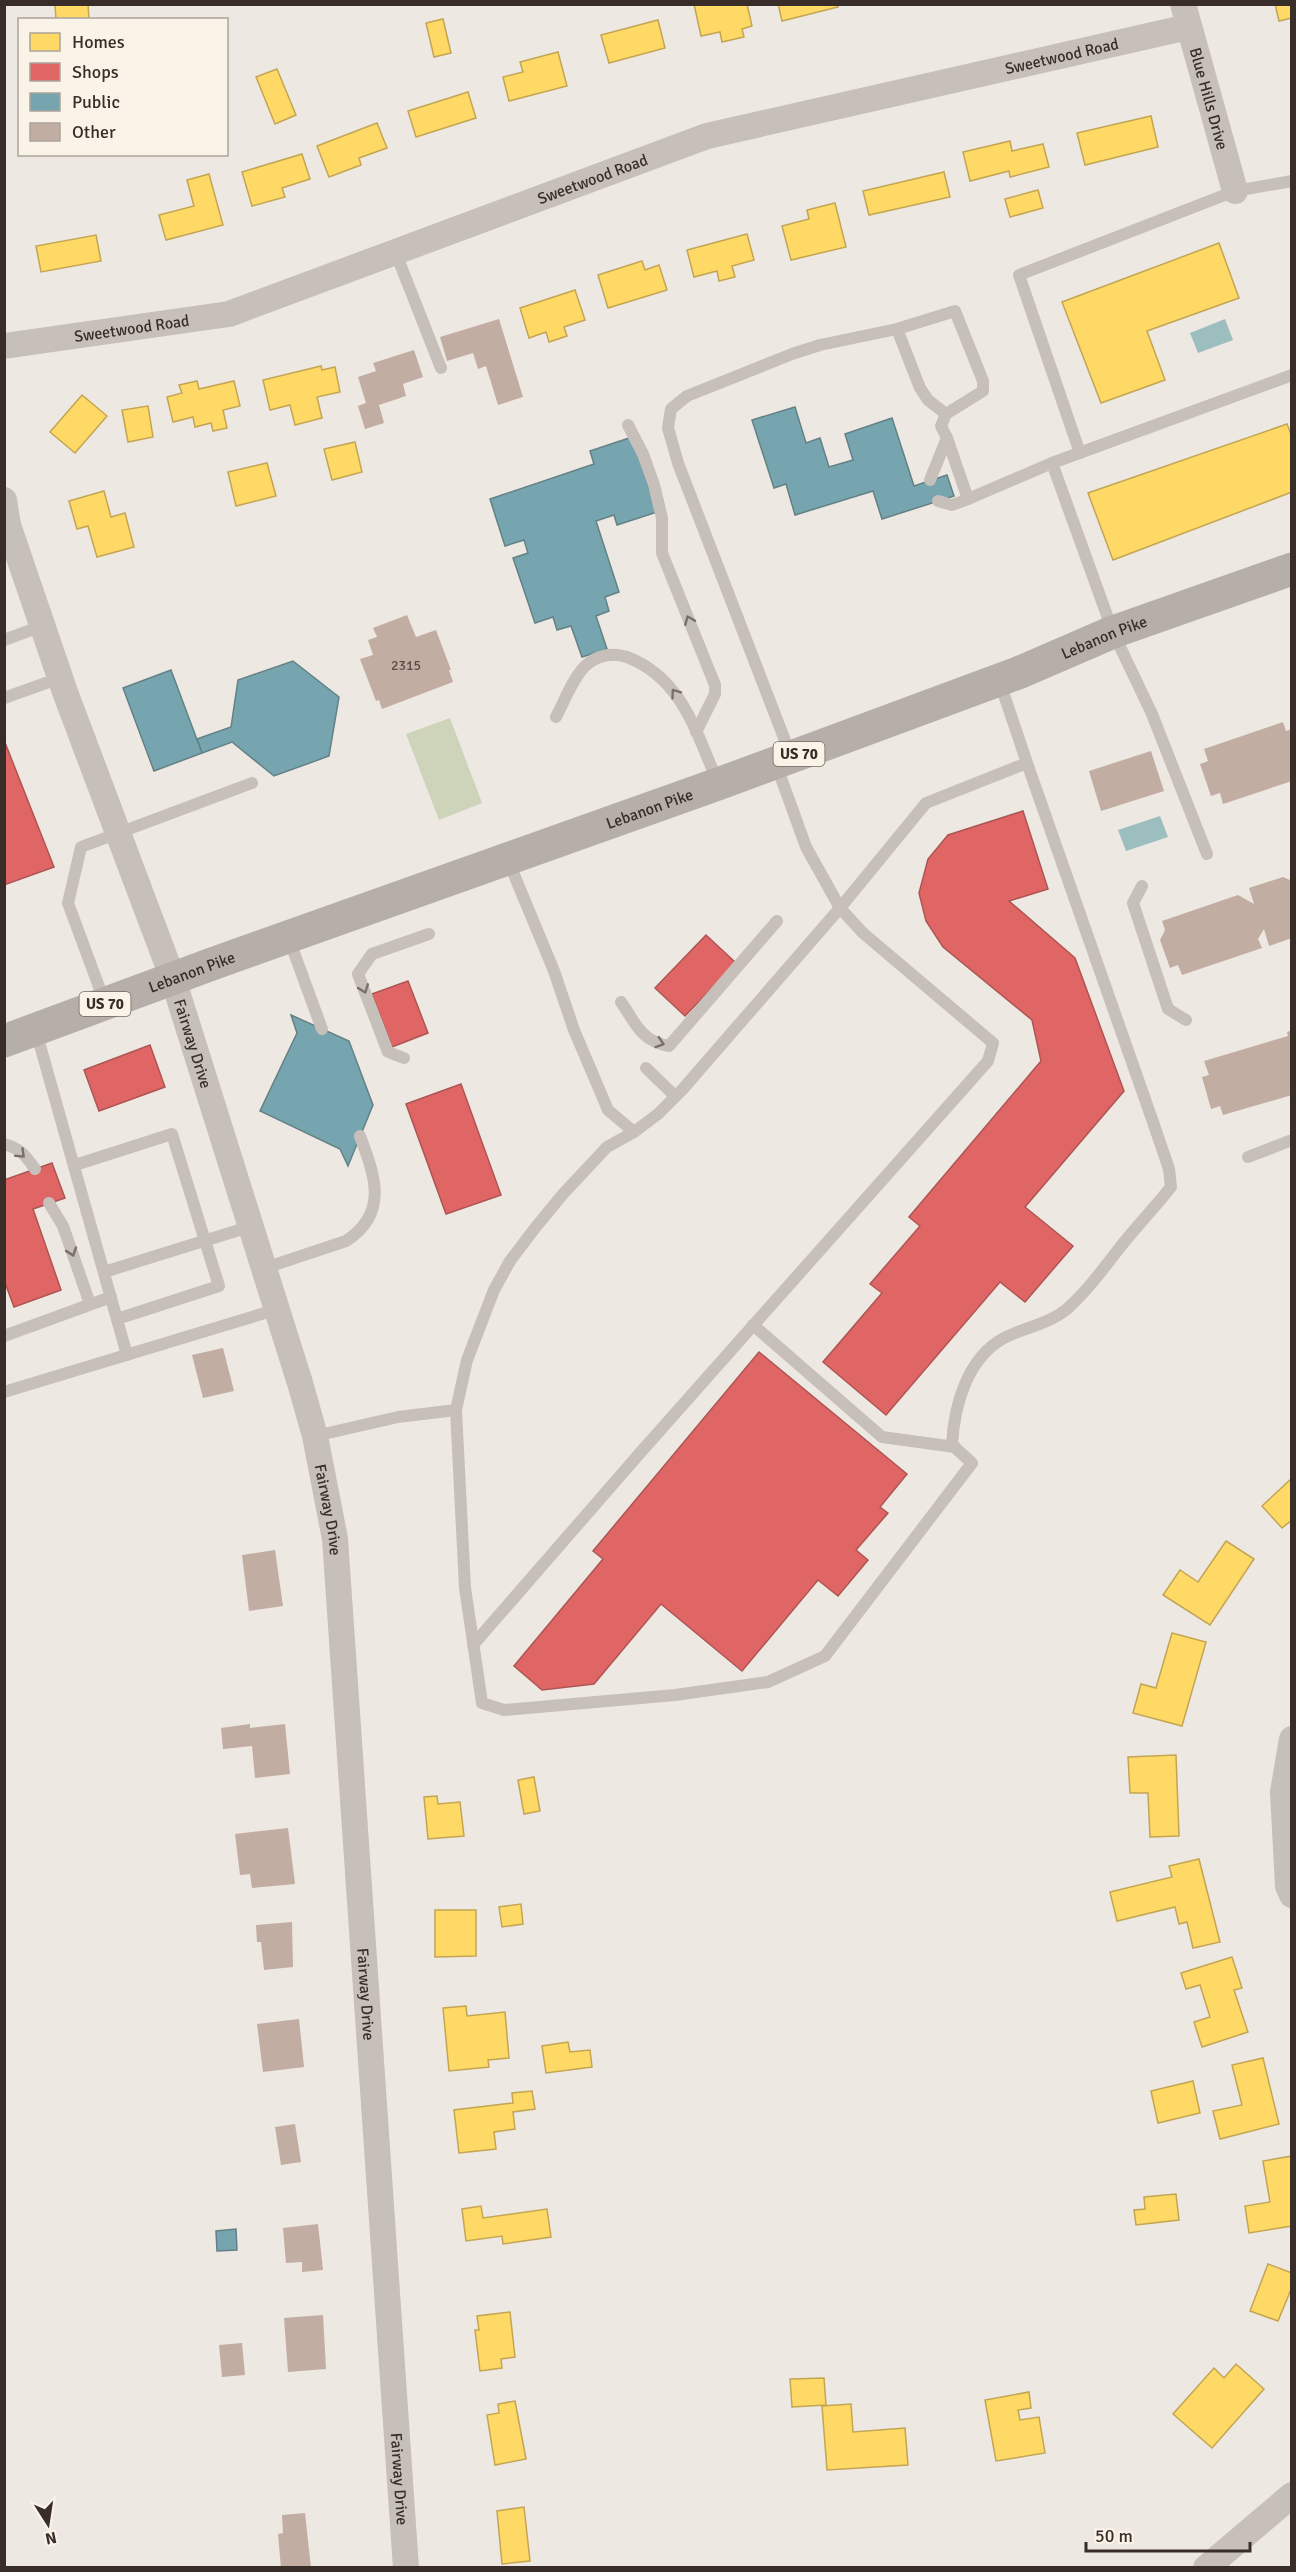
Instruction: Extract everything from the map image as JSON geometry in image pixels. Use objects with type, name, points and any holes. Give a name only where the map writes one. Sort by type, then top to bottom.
[{"type":"main road","name":"Lebanon Pike","points":[[4,1041],[718,784],[1018,673],[1113,632],[1292,569]]},
{"type":"street","name":"Blue Hills Drive","points":[[1186,16],[1235,191]]},
{"type":"street","name":"Sweetwood Road","points":[[4,346],[229,314],[707,136],[1186,16]]},
{"type":"street","name":"Fairway Drive","points":[[4,500],[8,525],[60,678],[173,979],[278,1309],[315,1436],[335,1539],[406,2568]]},
{"type":"street","points":[[1292,1739],[1283,1792],[1288,1886],[1292,1895]]},
{"type":"street","points":[[1206,2568],[1291,2497]]},
{"type":"lane","points":[[1080,453],[1019,275],[1235,191],[1292,181]]},
{"type":"lane","points":[[395,251],[441,368]]},
{"type":"lane","points":[[473,1645],[988,1061],[993,1043],[862,933],[840,908],[806,847],[783,760],[678,463],[668,428],[671,409],[687,396],[792,354],[820,345],[897,329],[955,311],[983,381],[983,391],[946,414],[941,426],[968,500]]},
{"type":"lane","points":[[897,329],[920,388],[928,400],[946,414]]},
{"type":"lane","points":[[938,501],[952,505],[968,500],[1052,463],[1292,375]]},
{"type":"lane","points":[[628,425],[643,454],[654,485],[662,518],[662,553],[715,684],[715,694],[696,732]]},
{"type":"lane","points":[[930,480],[947,438]]},
{"type":"lane","points":[[1052,463],[1113,632],[1152,714],[1207,854]]},
{"type":"lane","points":[[4,640],[42,626]]},
{"type":"lane","points":[[556,717],[576,677],[587,664],[599,657],[616,653],[645,664],[665,680],[677,694],[718,784]]},
{"type":"lane","points":[[4,698],[60,678]]},
{"type":"lane","points":[[998,679],[1166,1160],[1171,1187],[1085,1291],[1064,1311],[1039,1325],[1003,1338],[974,1364],[963,1390],[953,1426],[952,1445],[972,1463],[825,1656],[768,1682],[675,1695],[504,1710],[482,1703],[465,1588],[456,1410],[467,1360],[494,1290],[510,1261],[562,1194],[607,1147],[634,1132],[658,1114],[675,1096],[840,908],[926,803],[1027,763]]},
{"type":"lane","points":[[105,1004],[68,903],[81,847],[252,783]]},
{"type":"lane","points":[[508,859],[554,971],[574,1030],[609,1110],[634,1132]]},
{"type":"lane","points":[[1142,886],[1133,903],[1138,925],[1168,1010],[1186,1020]]},
{"type":"lane","points":[[621,1002],[642,1034],[655,1044],[669,1046],[777,921]]},
{"type":"lane","points":[[404,1058],[388,1052],[358,974],[372,954],[429,934]]},
{"type":"lane","points":[[288,938],[322,1029]]},
{"type":"lane","points":[[36,1029],[127,1355]]},
{"type":"lane","points":[[646,1068],[675,1096]]},
{"type":"lane","points":[[75,1165],[172,1134],[219,1286],[117,1319]]},
{"type":"lane","points":[[265,1268],[346,1241],[365,1224],[375,1195],[376,1181],[360,1136]]},
{"type":"lane","points":[[1248,1157],[1292,1140]]},
{"type":"lane","points":[[4,1144],[15,1147],[23,1153],[35,1169]]},
{"type":"lane","points":[[49,1203],[63,1226],[90,1304]]},
{"type":"lane","points":[[104,1272],[252,1226]]},
{"type":"lane","points":[[4,1336],[111,1297]]},
{"type":"lane","points":[[5,1390],[278,1309]]},
{"type":"lane","points":[[753,1325],[882,1437],[955,1447]]},
{"type":"lane","points":[[315,1436],[398,1417],[456,1410]]},
{"type":"green space","points":[[450,718],[482,803],[439,820],[406,734]]},
{"type":"water","points":[[1225,319],[1233,340],[1198,353],[1190,333]]},
{"type":"water","points":[[1160,816],[1168,837],[1126,851],[1118,830]]},
{"type":"building: Homes","points":[[55,4],[88,4],[89,18],[56,18]]},
{"type":"building: Homes","points":[[694,4],[747,4],[752,26],[742,29],[744,37],[722,42],[720,32],[701,36]]},
{"type":"building: Homes","points":[[778,4],[837,4],[838,7],[782,21]]},
{"type":"building: Homes","points":[[1275,4],[1292,4],[1292,18],[1279,21]]},
{"type":"building: Homes","points":[[443,19],[451,53],[434,57],[426,23]]},
{"type":"building: Homes","points":[[658,20],[665,48],[609,63],[601,35]]},
{"type":"building: Homes","points":[[558,52],[567,86],[509,101],[503,77],[523,72],[520,62]]},
{"type":"building: Homes","points":[[277,69],[296,115],[275,124],[256,77]]},
{"type":"building: Homes","points":[[468,92],[476,118],[416,137],[408,111]]},
{"type":"building: Homes","points":[[1151,116],[1158,147],[1085,165],[1077,133]]},
{"type":"building: Homes","points":[[377,123],[387,148],[359,158],[361,165],[329,177],[317,146]]},
{"type":"building: Homes","points":[[1010,141],[1012,151],[1043,144],[1049,167],[1010,177],[1009,171],[970,181],[963,152]]},
{"type":"building: Homes","points":[[302,154],[310,179],[282,188],[285,197],[252,206],[242,172]]},
{"type":"building: Homes","points":[[944,172],[950,197],[869,215],[863,191]]},
{"type":"building: Homes","points":[[209,174],[223,225],[166,240],[159,215],[194,206],[187,180]]},
{"type":"building: Homes","points":[[1038,190],[1043,208],[1010,217],[1005,199]]},
{"type":"building: Homes","points":[[835,203],[846,247],[791,260],[782,226],[809,219],[807,210]]},
{"type":"building: Homes","points":[[747,234],[754,260],[732,266],[735,277],[719,281],[717,271],[694,277],[687,250]]},
{"type":"building: Homes","points":[[96,235],[101,261],[41,272],[36,246]]},
{"type":"building: Homes","points":[[1219,243],[1239,298],[1147,331],[1165,380],[1101,403],[1062,302]]},
{"type":"building: Homes","points":[[642,261],[645,270],[659,265],[667,290],[608,308],[598,275]]},
{"type":"building: Homes","points":[[575,290],[585,320],[564,327],[567,336],[549,342],[546,332],[529,338],[520,308]]},
{"type":"building: Homes","points":[[321,366],[322,370],[335,367],[340,392],[317,397],[322,418],[295,425],[290,405],[270,410],[263,380]]},
{"type":"building: Homes","points":[[197,381],[199,389],[234,381],[240,406],[223,410],[227,428],[213,431],[211,423],[195,427],[193,417],[173,422],[167,397],[182,393],[179,385]]},
{"type":"building: Homes","points":[[82,395],[107,416],[75,453],[50,432]]},
{"type":"building: Homes","points":[[148,406],[153,437],[128,442],[122,410]]},
{"type":"building: Homes","points":[[1287,424],[1292,437],[1292,492],[1113,560],[1088,493]]},
{"type":"building: Homes","points":[[355,442],[362,472],[332,480],[324,449]]},
{"type":"building: Homes","points":[[267,463],[276,496],[236,506],[228,472]]},
{"type":"building: Homes","points":[[104,491],[111,517],[125,513],[134,547],[97,557],[88,526],[77,529],[69,501]]},
{"type":"building: Homes","points":[[1292,1478],[1292,1520],[1282,1528],[1262,1506]]},
{"type":"building: Homes","points":[[1226,1541],[1254,1559],[1210,1625],[1163,1595],[1180,1570],[1198,1582]]},
{"type":"building: Homes","points":[[1172,1633],[1206,1642],[1182,1726],[1133,1713],[1141,1684],[1156,1688]]},
{"type":"building: Homes","points":[[1176,1755],[1179,1836],[1150,1837],[1148,1793],[1130,1793],[1128,1757]]},
{"type":"building: Homes","points":[[534,1777],[540,1811],[524,1814],[518,1780]]},
{"type":"building: Homes","points":[[437,1796],[438,1804],[460,1802],[464,1836],[428,1839],[424,1797]]},
{"type":"building: Homes","points":[[1199,1859],[1220,1942],[1193,1948],[1187,1922],[1179,1924],[1175,1907],[1117,1921],[1110,1892],[1172,1877],[1169,1866]]},
{"type":"building: Homes","points":[[521,1904],[523,1924],[502,1927],[499,1907]]},
{"type":"building: Homes","points":[[435,1910],[476,1910],[476,1956],[435,1957]]},
{"type":"building: Homes","points":[[1232,1957],[1242,1988],[1234,1990],[1248,2032],[1202,2047],[1194,2022],[1210,2017],[1200,1985],[1186,1989],[1181,1973]]},
{"type":"building: Homes","points":[[466,2006],[467,2016],[505,2012],[509,2058],[488,2060],[489,2067],[449,2071],[443,2008]]},
{"type":"building: Homes","points":[[568,2042],[570,2052],[590,2050],[592,2067],[546,2073],[542,2046]]},
{"type":"building: Homes","points":[[1263,2058],[1279,2124],[1220,2139],[1213,2111],[1242,2105],[1232,2065]]},
{"type":"building: Homes","points":[[1193,2081],[1200,2113],[1158,2123],[1151,2091]]},
{"type":"building: Homes","points":[[532,2091],[535,2109],[513,2112],[515,2129],[494,2132],[496,2149],[459,2153],[454,2110],[513,2103],[512,2093]]},
{"type":"building: Homes","points":[[1292,2156],[1292,2226],[1249,2233],[1245,2206],[1270,2202],[1263,2161]]},
{"type":"building: Homes","points":[[1176,2194],[1179,2220],[1136,2225],[1134,2210],[1145,2209],[1144,2197]]},
{"type":"building: Homes","points":[[481,2206],[483,2218],[547,2209],[551,2237],[503,2244],[502,2236],[466,2241],[462,2209]]},
{"type":"building: Homes","points":[[1268,2264],[1292,2273],[1292,2287],[1278,2321],[1250,2311]]},
{"type":"building: Homes","points":[[510,2312],[515,2357],[501,2359],[502,2368],[480,2371],[475,2330],[479,2330],[477,2316]]},
{"type":"building: Homes","points":[[1236,2364],[1264,2389],[1212,2448],[1173,2414],[1214,2368],[1224,2378]]},
{"type":"building: Homes","points":[[824,2378],[826,2405],[792,2407],[790,2379]]},
{"type":"building: Homes","points":[[1029,2392],[1031,2408],[1018,2410],[1020,2420],[1039,2417],[1045,2453],[996,2461],[985,2400]]},
{"type":"building: Homes","points":[[515,2401],[526,2459],[495,2465],[487,2415],[499,2413],[498,2404]]},
{"type":"building: Homes","points":[[851,2404],[853,2432],[905,2428],[908,2465],[827,2470],[822,2406]]},
{"type":"building: Homes","points":[[524,2507],[530,2561],[502,2564],[497,2511]]},
{"type":"building: Shops","points":[[4,740],[54,867],[4,885]]},
{"type":"building: Shops","points":[[1023,811],[1048,889],[1009,901],[1075,958],[1124,1091],[1025,1207],[1073,1246],[1025,1302],[1000,1282],[886,1415],[823,1362],[882,1293],[870,1284],[920,1226],[909,1217],[1041,1061],[1032,1020],[943,947],[926,921],[919,893],[928,859],[948,835]]},
{"type":"building: Shops","points":[[706,935],[736,963],[685,1016],[655,988]]},
{"type":"building: Shops","points":[[408,981],[428,1033],[392,1047],[372,994]]},
{"type":"building: Shops","points":[[150,1045],[165,1087],[99,1111],[84,1070]]},
{"type":"building: Shops","points":[[461,1084],[501,1195],[446,1214],[406,1104]]},
{"type":"building: Shops","points":[[52,1163],[65,1198],[33,1209],[61,1290],[14,1307],[4,1280],[4,1180]]},
{"type":"building: Shops","points":[[759,1352],[907,1474],[880,1507],[888,1513],[856,1550],[868,1560],[838,1596],[818,1580],[742,1671],[661,1604],[594,1684],[542,1690],[514,1666],[603,1559],[593,1551]]},
{"type":"building: Public","points":[[795,407],[806,443],[820,438],[829,467],[853,460],[845,434],[892,418],[914,486],[947,475],[954,496],[882,519],[873,491],[795,515],[786,484],[774,488],[752,420]]},
{"type":"building: Public","points":[[632,437],[657,512],[617,525],[614,515],[596,521],[619,592],[605,597],[609,611],[596,616],[607,649],[582,657],[571,626],[557,630],[553,617],[535,623],[513,558],[528,553],[524,540],[505,546],[490,499],[594,464],[590,451]]},
{"type":"building: Public","points":[[293,661],[339,697],[329,756],[274,776],[232,742],[202,753],[197,739],[231,727],[238,680]]},
{"type":"building: Public","points":[[171,670],[202,753],[154,771],[123,688]]},
{"type":"building: Public","points":[[291,1015],[349,1041],[373,1105],[348,1166],[340,1149],[260,1111],[297,1033]]},
{"type":"building: Public","points":[[236,2229],[237,2250],[217,2251],[216,2231]]},
{"type":"building: Other","points":[[499,319],[523,397],[498,405],[486,366],[478,369],[473,353],[447,361],[440,337]]},
{"type":"building: Other","points":[[414,350],[423,377],[403,384],[406,396],[379,405],[384,423],[365,429],[358,406],[366,403],[358,377],[376,371],[373,363]]},
{"type":"building: Other","points":[[407,615],[416,637],[436,630],[451,670],[449,670],[453,682],[382,709],[379,700],[376,701],[360,659],[373,655],[368,640],[377,637],[373,628]]},
{"type":"building: Other","points":[[1283,722],[1286,731],[1292,729],[1292,781],[1223,804],[1220,793],[1211,796],[1200,764],[1208,761],[1204,749]]},
{"type":"building: Other","points":[[1151,751],[1164,791],[1101,811],[1089,771]]},
{"type":"building: Other","points":[[1283,877],[1292,881],[1292,938],[1269,946],[1264,929],[1258,939],[1262,948],[1182,975],[1178,965],[1170,968],[1160,940],[1165,930],[1162,921],[1238,895],[1254,904],[1249,888]]},
{"type":"building: Other","points":[[1292,1030],[1292,1095],[1223,1115],[1220,1106],[1211,1109],[1202,1077],[1209,1075],[1204,1061],[1288,1036],[1287,1032]]},
{"type":"building: Other","points":[[223,1348],[234,1391],[203,1398],[192,1355]]},
{"type":"building: Other","points":[[275,1550],[283,1606],[249,1611],[242,1555]]},
{"type":"building: Other","points":[[250,1724],[250,1728],[285,1724],[290,1774],[255,1778],[252,1746],[223,1749],[221,1728]]},
{"type":"building: Other","points":[[288,1828],[295,1884],[252,1888],[250,1874],[240,1875],[235,1834]]},
{"type":"building: Other","points":[[292,1922],[293,1967],[264,1970],[261,1942],[257,1942],[256,1925]]},
{"type":"building: Other","points":[[299,2019],[304,2067],[263,2072],[257,2024]]},
{"type":"building: Other","points":[[295,2124],[301,2162],[281,2165],[275,2127]]},
{"type":"building: Other","points":[[318,2224],[323,2270],[302,2272],[302,2262],[286,2263],[283,2228]]},
{"type":"building: Other","points":[[323,2315],[326,2369],[288,2372],[284,2318]]},
{"type":"building: Other","points":[[242,2343],[245,2375],[222,2377],[219,2345]]},
{"type":"building: Other","points":[[305,2513],[311,2568],[281,2568],[278,2534],[283,2533],[282,2515]]}]
